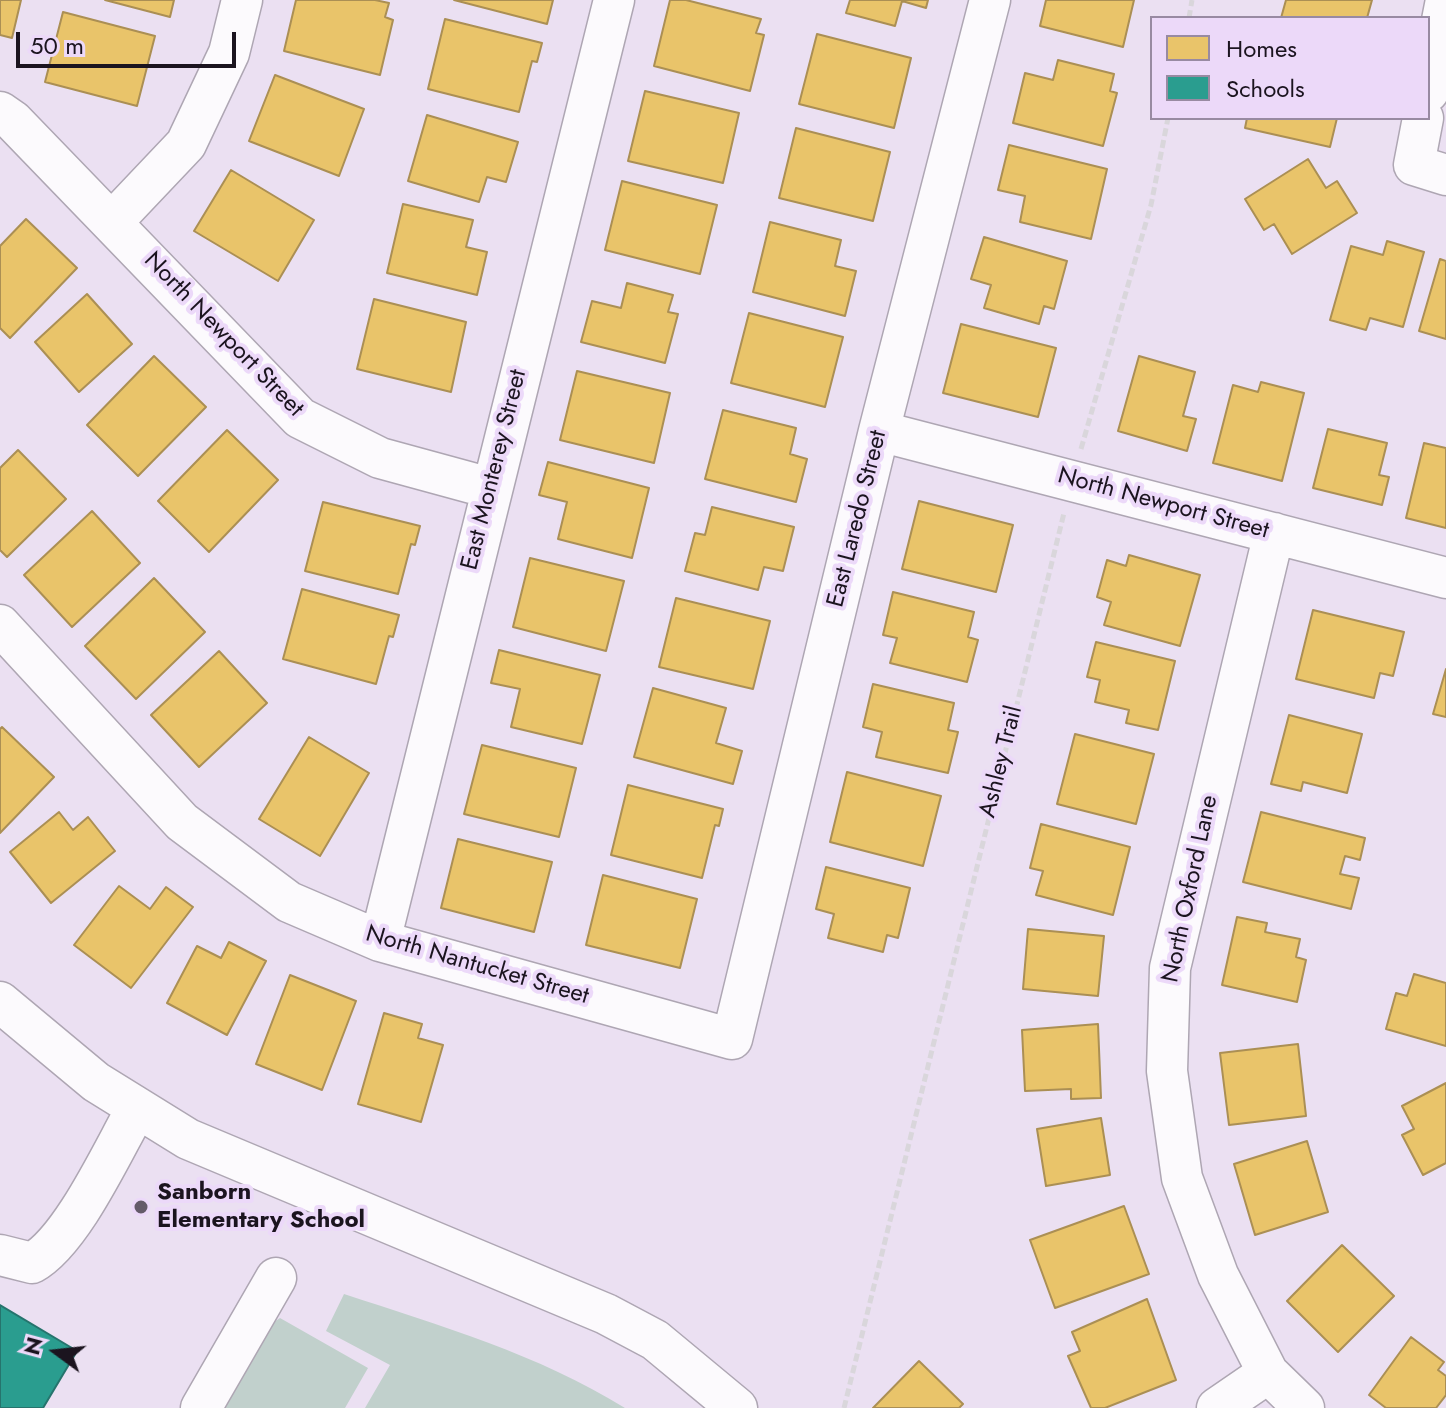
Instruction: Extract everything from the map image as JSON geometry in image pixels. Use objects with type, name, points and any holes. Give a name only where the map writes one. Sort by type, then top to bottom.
[{"type":"street","points":[[113,221],[186,144],[229,53],[242,0]]},
{"type":"street","name":"East Monterey Street","points":[[380,941],[490,488],[614,0]]},
{"type":"street","name":"East Laredo Street","points":[[732,1039],[879,431],[990,0]]},
{"type":"street","points":[[1430,82],[1446,0]]},
{"type":"street","name":"North Newport Street","points":[[0,112],[13,121],[113,221],[300,418],[380,458],[490,488]]},
{"type":"street","points":[[1423,120],[1430,170]]},
{"type":"street","name":"North Newport Street","points":[[879,431],[1446,578]]},
{"type":"street","name":"North Oxford Lane","points":[[1274,533],[1170,968],[1167,1071],[1182,1178],[1218,1275],[1268,1373],[1304,1408]]},
{"type":"street","name":"North Nantucket Street","points":[[0,625],[182,822],[289,902],[380,941],[732,1039]]},
{"type":"street","points":[[0,1002],[57,1053],[188,1139],[606,1314],[655,1340],[737,1408]]},
{"type":"street","points":[[0,1255],[32,1263],[48,1254],[72,1221],[137,1108]]},
{"type":"street","points":[[201,1408],[276,1278]]},
{"type":"street","points":[[1217,1408],[1268,1373]]},
{"type":"path","name":"Ashley Trail","points":[[844,1408],[1072,480],[1151,205],[1168,120]]},
{"type":"shaded area","points":[[344,1294],[523,1357],[625,1408],[365,1408],[390,1365],[326,1331]]},
{"type":"shaded area","points":[[280,1318],[368,1368],[345,1408],[223,1408],[271,1324]]},
{"type":"building: Homes","points":[[0,0],[21,0],[12,38],[0,35]]},
{"type":"building: Homes","points":[[105,0],[174,0],[170,17]]},
{"type":"building: Homes","points":[[296,0],[375,0],[389,3],[385,17],[393,20],[380,75],[284,51]]},
{"type":"building: Homes","points":[[454,0],[553,0],[547,24]]},
{"type":"building: Homes","points":[[670,0],[686,0],[761,19],[756,33],[764,35],[750,91],[654,66]]},
{"type":"building: Homes","points":[[850,0],[928,0],[926,8],[902,1],[895,26],[846,13]]},
{"type":"building: Homes","points":[[1046,0],[1134,0],[1123,47],[1040,26]]},
{"type":"building: Homes","points":[[1286,0],[1372,0],[1368,16],[1282,16]]},
{"type":"building: Homes","points":[[63,12],[155,36],[137,106],[45,82]]},
{"type":"building: Homes","points":[[445,19],[542,43],[537,62],[532,61],[519,112],[428,89]]},
{"type":"building: Homes","points":[[817,34],[911,58],[894,128],[799,104]]},
{"type":"building: Homes","points":[[1058,60],[1114,74],[1110,91],[1117,93],[1103,146],[1013,123],[1025,73],[1053,80]]},
{"type":"building: Homes","points":[[275,75],[364,109],[339,176],[249,141]]},
{"type":"building: Homes","points":[[645,91],[739,113],[723,183],[628,161]]},
{"type":"building: Homes","points":[[427,115],[518,142],[506,182],[487,177],[479,202],[408,181]]},
{"type":"building: Homes","points":[[1247,120],[1337,120],[1330,147],[1245,128]]},
{"type":"building: Homes","points":[[796,128],[890,152],[873,221],[779,198]]},
{"type":"building: Homes","points":[[1009,145],[1107,169],[1091,239],[1020,222],[1025,196],[998,190]]},
{"type":"building: Homes","points":[[1308,159],[1326,188],[1337,181],[1357,213],[1292,254],[1274,224],[1264,230],[1245,199]]},
{"type":"building: Homes","points":[[231,170],[314,220],[278,281],[194,231]]},
{"type":"building: Homes","points":[[622,181],[717,205],[700,274],[605,250]]},
{"type":"building: Homes","points":[[403,204],[473,220],[466,247],[487,252],[477,295],[387,273]]},
{"type":"building: Homes","points":[[26,219],[77,268],[10,338],[0,328],[0,246]]},
{"type":"building: Homes","points":[[770,222],[841,240],[835,266],[856,271],[845,316],[753,292]]},
{"type":"building: Homes","points":[[984,237],[1067,261],[1054,309],[1044,306],[1039,324],[984,308],[991,285],[971,279]]},
{"type":"building: Homes","points":[[1387,241],[1424,252],[1403,327],[1370,318],[1366,330],[1330,320],[1351,246],[1383,255]]},
{"type":"building: Homes","points":[[1440,259],[1446,261],[1446,339],[1419,331]]},
{"type":"building: Homes","points":[[627,283],[673,295],[668,312],[678,314],[665,363],[581,342],[592,301],[621,308]]},
{"type":"building: Homes","points":[[87,294],[132,344],[79,392],[35,342]]},
{"type":"building: Homes","points":[[374,299],[466,322],[451,392],[357,369]]},
{"type":"building: Homes","points":[[749,313],[843,337],[825,407],[731,383]]},
{"type":"building: Homes","points":[[961,324],[1056,348],[1038,417],[943,393]]},
{"type":"building: Homes","points":[[154,356],[206,407],[138,476],[87,425]]},
{"type":"building: Homes","points":[[1139,356],[1195,372],[1183,416],[1196,419],[1187,451],[1118,431]]},
{"type":"building: Homes","points":[[577,371],[670,393],[654,463],[560,440]]},
{"type":"building: Homes","points":[[1261,382],[1304,393],[1282,481],[1213,463],[1233,385],[1258,392]]},
{"type":"building: Homes","points":[[723,410],[796,428],[790,454],[807,459],[796,502],[705,479]]},
{"type":"building: Homes","points":[[1328,429],[1387,443],[1379,475],[1389,477],[1382,505],[1313,488]]},
{"type":"building: Homes","points":[[227,430],[278,480],[209,552],[158,501]]},
{"type":"building: Homes","points":[[1424,443],[1446,448],[1446,528],[1406,518]]},
{"type":"building: Homes","points":[[18,450],[66,499],[7,557],[0,550],[0,468]]},
{"type":"building: Homes","points":[[548,462],[649,488],[632,558],[558,539],[567,502],[539,495]]},
{"type":"building: Homes","points":[[919,501],[1013,525],[996,592],[902,569]]},
{"type":"building: Homes","points":[[323,502],[420,526],[415,545],[411,544],[398,594],[305,571]]},
{"type":"building: Homes","points":[[712,507],[794,527],[783,571],[764,567],[758,590],[685,571],[695,533],[705,535]]},
{"type":"building: Homes","points":[[92,511],[140,563],[72,627],[24,575]]},
{"type":"building: Homes","points":[[1129,555],[1200,575],[1180,646],[1104,625],[1111,602],[1097,597],[1107,560],[1126,566]]},
{"type":"building: Homes","points":[[530,558],[624,581],[606,651],[513,627]]},
{"type":"building: Homes","points":[[154,578],[205,632],[136,699],[85,646]]},
{"type":"building: Homes","points":[[302,589],[399,615],[393,637],[389,636],[376,684],[283,659]]},
{"type":"building: Homes","points":[[893,592],[974,612],[968,637],[978,640],[967,682],[890,663],[897,638],[883,635]]},
{"type":"building: Homes","points":[[676,598],[770,621],[753,689],[659,667]]},
{"type":"building: Homes","points":[[1313,610],[1404,632],[1393,676],[1380,673],[1374,698],[1296,679]]},
{"type":"building: Homes","points":[[1096,642],[1175,661],[1158,730],[1126,723],[1129,710],[1095,702],[1100,680],[1087,677]]},
{"type":"building: Homes","points":[[499,650],[600,675],[582,744],[511,727],[520,689],[491,683]]},
{"type":"building: Homes","points":[[219,651],[267,703],[199,767],[151,715]]},
{"type":"building: Homes","points":[[1446,669],[1446,717],[1433,714]]},
{"type":"building: Homes","points":[[873,684],[954,703],[948,730],[958,732],[948,773],[876,757],[882,732],[863,727]]},
{"type":"building: Homes","points":[[653,688],[726,708],[716,743],[742,751],[733,784],[634,757]]},
{"type":"building: Homes","points":[[1289,715],[1362,734],[1347,793],[1303,782],[1301,791],[1271,784]]},
{"type":"building: Homes","points":[[2,727],[54,777],[0,833],[0,729]]},
{"type":"building: Homes","points":[[1075,734],[1154,754],[1136,824],[1057,804]]},
{"type":"building: Homes","points":[[309,737],[369,773],[320,856],[259,819]]},
{"type":"building: Homes","points":[[482,745],[576,768],[559,837],[464,814]]},
{"type":"building: Homes","points":[[847,772],[941,796],[923,866],[830,842]]},
{"type":"building: Homes","points":[[628,785],[723,809],[719,826],[715,825],[702,878],[611,855]]},
{"type":"building: Homes","points":[[59,812],[73,830],[88,817],[115,851],[51,903],[10,852]]},
{"type":"building: Homes","points":[[1261,812],[1365,838],[1360,860],[1345,856],[1340,874],[1359,878],[1351,909],[1243,882]]},
{"type":"building: Homes","points":[[1041,824],[1130,847],[1113,915],[1036,895],[1043,871],[1030,868]]},
{"type":"building: Homes","points":[[458,839],[552,862],[534,932],[441,908]]},
{"type":"building: Homes","points":[[826,867],[910,888],[898,938],[887,935],[883,952],[828,938],[834,914],[816,909]]},
{"type":"building: Homes","points":[[603,875],[697,899],[680,968],[586,945]]},
{"type":"building: Homes","points":[[119,886],[150,909],[166,887],[193,907],[131,988],[74,945]]},
{"type":"building: Homes","points":[[1237,917],[1267,923],[1265,932],[1300,939],[1296,957],[1306,960],[1297,1002],[1222,985]]},
{"type":"building: Homes","points":[[1028,929],[1104,936],[1098,996],[1023,989]]},
{"type":"building: Homes","points":[[229,942],[266,961],[227,1035],[167,1003],[197,946],[221,958]]},
{"type":"building: Homes","points":[[1414,974],[1446,983],[1446,1046],[1386,1029],[1396,993],[1407,996]]},
{"type":"building: Homes","points":[[290,975],[356,1001],[322,1090],[256,1064]]},
{"type":"building: Homes","points":[[384,1013],[422,1024],[418,1038],[443,1045],[421,1122],[358,1104]]},
{"type":"building: Homes","points":[[1098,1024],[1101,1098],[1071,1099],[1071,1089],[1025,1091],[1022,1030]]},
{"type":"building: Homes","points":[[1298,1044],[1306,1116],[1229,1125],[1220,1053]]},
{"type":"building: Homes","points":[[1446,1083],[1446,1163],[1423,1175],[1402,1135],[1414,1129],[1402,1106]]},
{"type":"building: Homes","points":[[1101,1118],[1110,1175],[1046,1186],[1037,1129]]},
{"type":"building: Homes","points":[[1307,1141],[1328,1212],[1255,1235],[1234,1164]]},
{"type":"building: Homes","points":[[1124,1206],[1149,1274],[1055,1308],[1030,1240]]},
{"type":"building: Homes","points":[[1342,1245],[1394,1296],[1338,1352],[1287,1301]]},
{"type":"building: Homes","points":[[1147,1299],[1176,1380],[1105,1408],[1091,1408],[1068,1356],[1080,1351],[1072,1332]]},
{"type":"building: Homes","points":[[1411,1337],[1444,1362],[1438,1370],[1446,1376],[1446,1395],[1436,1408],[1386,1408],[1369,1395]]},
{"type":"building: Homes","points":[[919,1361],[963,1404],[959,1408],[873,1408]]},
{"type":"building: Schools","points":[[0,1305],[77,1351],[43,1408],[0,1408]]},
{"type":"place","name":"Sanborn Elementary School","points":[[141,1207]]}]
